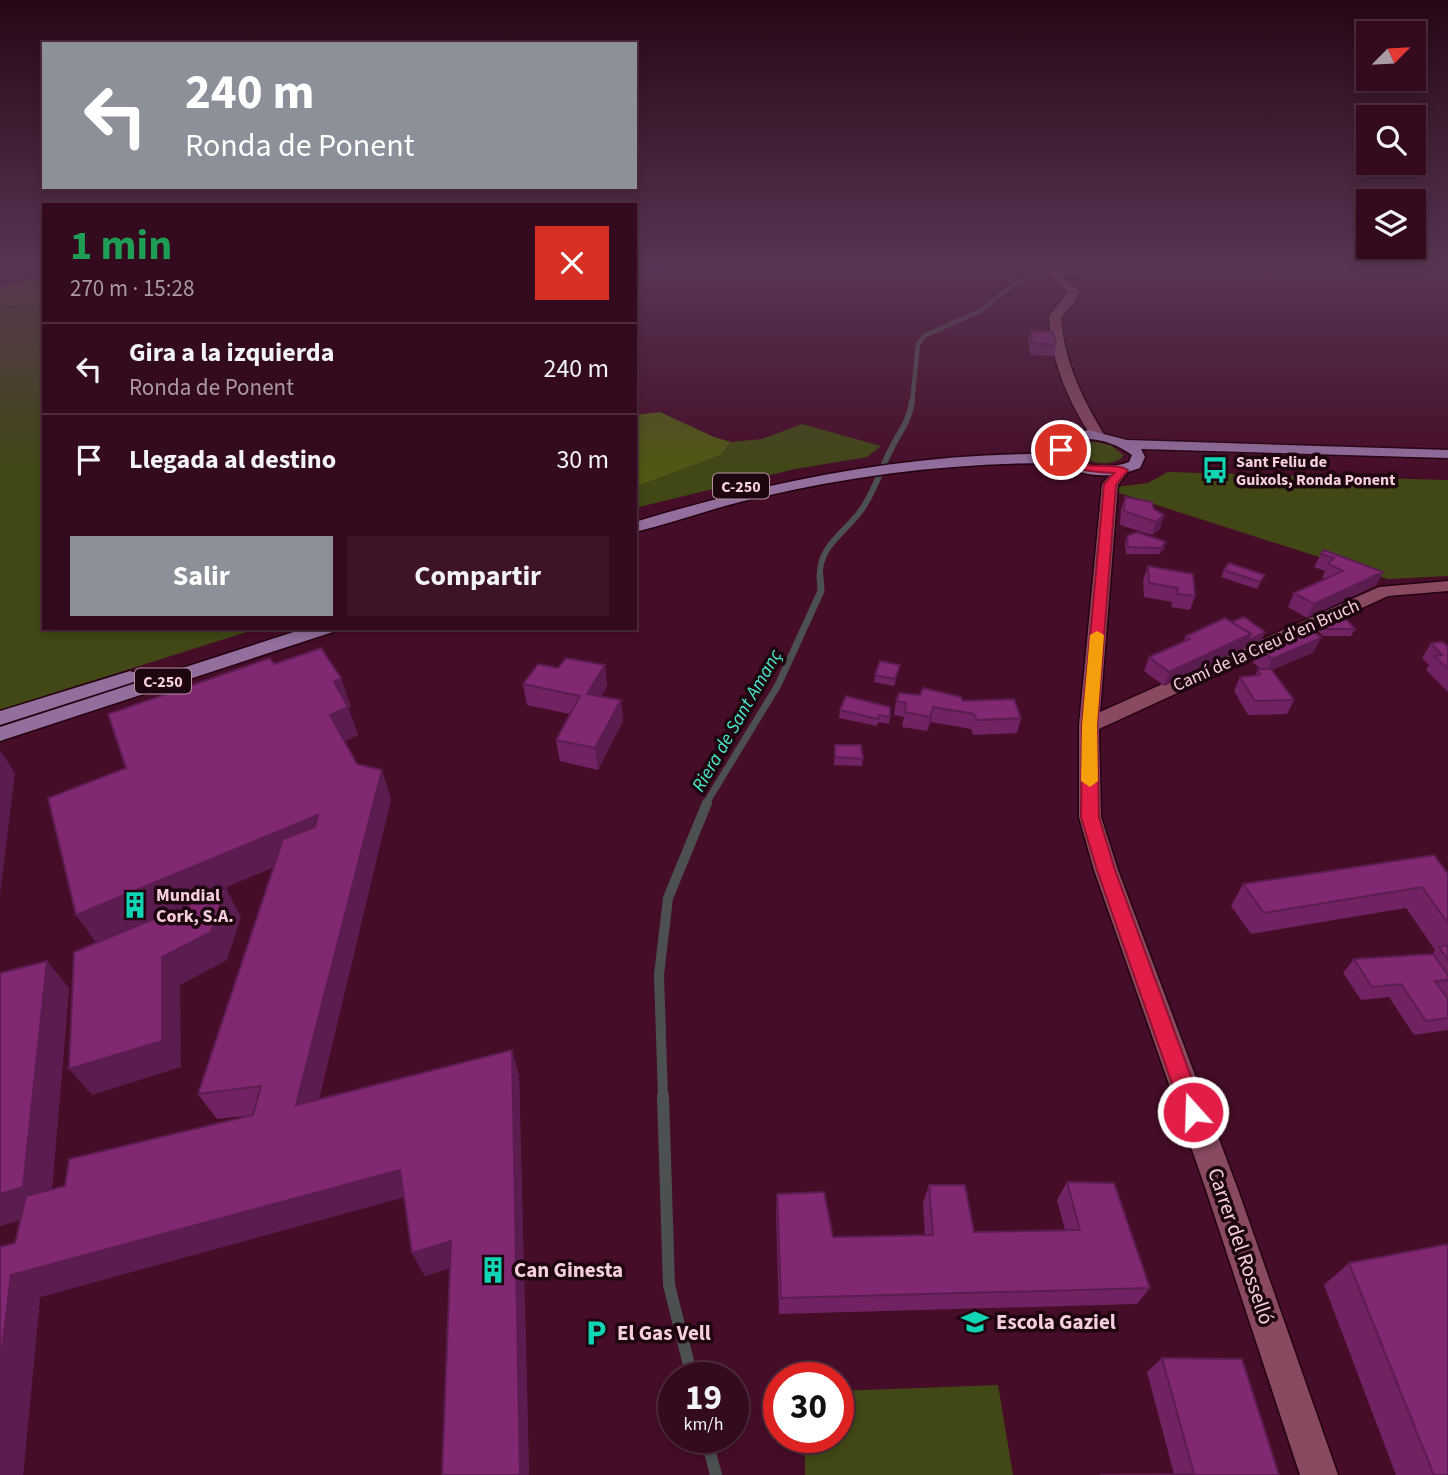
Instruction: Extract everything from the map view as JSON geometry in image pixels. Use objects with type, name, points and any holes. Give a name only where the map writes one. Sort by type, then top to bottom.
[{"type":"main road","name":"C-250","points":[[1064,452],[1074,437],[1098,436],[1126,444],[1448,454]]},
{"type":"main road","points":[[1126,444],[1138,457]]},
{"type":"main road","name":"C-250","points":[[637,526],[845,471],[944,457],[1026,457],[1064,452],[1110,475]]},
{"type":"main road","points":[[1138,457],[1170,455],[1448,463]]},
{"type":"main road","points":[[1110,475],[1135,465],[1138,457]]},
{"type":"main road","name":"C-250","points":[[637,514],[711,492],[815,469],[845,471]]},
{"type":"main road","name":"C-250","points":[[0,718],[276,630]]},
{"type":"main road","name":"C-250","points":[[0,734],[320,630]]},
{"type":"street","points":[[1055,336],[1060,362],[1077,402],[1098,436]]},
{"type":"street","name":"Carrer del Rosselló","points":[[1110,475],[1089,725],[1090,817],[1106,870],[1221,1187],[1320,1475]]},
{"type":"street","name":"Camí de la Creu d'en Bruch","points":[[1089,725],[1385,591],[1448,586]]},
{"type":"green space","points":[[0,336],[42,336],[42,630],[253,630],[0,710]]},
{"type":"green space","points":[[660,412],[731,442],[721,455],[637,486],[637,415]]},
{"type":"green space","points":[[802,424],[881,446],[867,457],[795,469],[637,508],[637,486],[721,455],[731,442],[762,439]]},
{"type":"green space","points":[[1083,443],[1111,445],[1123,455],[1122,458],[1111,463],[1098,463],[1077,452],[1076,448]]},
{"type":"green space","points":[[1168,472],[1448,480],[1448,576],[1388,579],[1116,492],[1117,487],[1148,483]]},
{"type":"green space","points":[[998,1385],[1013,1475],[805,1475],[805,1453],[854,1453],[854,1390]]},
{"type":"building","points":[[1031,336],[1054,336],[1056,345],[1032,343]]},
{"type":"building","points":[[1125,497],[1152,502],[1154,509],[1164,515],[1156,522],[1124,511]]},
{"type":"building","points":[[1137,532],[1166,542],[1161,548],[1128,547],[1127,536]]},
{"type":"building","points":[[1324,550],[1383,572],[1314,604],[1294,593],[1343,571],[1328,564],[1334,558],[1321,554]]},
{"type":"building","points":[[1229,563],[1265,575],[1260,582],[1224,570]]},
{"type":"building","points":[[1148,566],[1193,574],[1195,596],[1177,594],[1178,588],[1149,583]]},
{"type":"building","points":[[1342,615],[1355,629],[1327,629],[1322,624]]},
{"type":"building","points":[[1244,617],[1265,632],[1248,641],[1251,634],[1231,622]]},
{"type":"building","points":[[1225,618],[1251,634],[1169,672],[1149,657],[1190,639],[1186,636]]},
{"type":"building","points":[[1308,626],[1321,638],[1272,659],[1260,649]]},
{"type":"building","points":[[1443,642],[1448,647],[1448,669],[1434,656],[1442,655],[1431,643]]},
{"type":"building","points":[[321,648],[341,678],[334,682],[348,707],[330,715],[357,764],[382,770],[296,1105],[512,1050],[520,1475],[442,1475],[451,1241],[412,1253],[400,1170],[11,1275],[0,1366],[0,1247],[15,1243],[26,1196],[65,1186],[69,1159],[253,1115],[261,1086],[198,1094],[283,839],[315,827],[318,815],[76,915],[48,798],[126,768],[108,714],[270,658],[274,664]]},
{"type":"building","points":[[566,658],[605,665],[587,694],[621,700],[595,748],[556,740],[580,696],[523,684],[538,664],[558,668]]},
{"type":"building","points":[[880,661],[900,665],[895,679],[875,675]]},
{"type":"building","points":[[1258,669],[1271,669],[1294,700],[1255,701],[1240,677],[1260,675]]},
{"type":"building","points":[[923,688],[961,697],[963,701],[1014,699],[1021,718],[977,720],[974,714],[933,707],[930,717],[905,712],[906,703],[896,701],[899,693],[920,695]]},
{"type":"building","points":[[846,696],[890,707],[890,717],[879,715],[878,719],[840,710]]},
{"type":"building","points":[[835,745],[861,745],[863,759],[835,757]]},
{"type":"building","points":[[1434,855],[1448,874],[1448,923],[1422,887],[1264,913],[1243,884]]},
{"type":"building","points":[[226,889],[211,932],[162,957],[162,1041],[69,1069],[74,952]]},
{"type":"building","points":[[1448,945],[1448,960],[1439,947]]},
{"type":"building","points":[[1433,954],[1448,975],[1448,980],[1435,981],[1448,999],[1448,1018],[1426,1021],[1401,984],[1372,987],[1354,959]]},
{"type":"building","points":[[47,961],[23,1187],[0,1194],[0,973]]},
{"type":"building","points":[[1067,1182],[1114,1183],[1150,1288],[781,1298],[777,1194],[824,1192],[833,1237],[933,1235],[929,1185],[965,1185],[974,1232],[1080,1230]]},
{"type":"building","points":[[1448,1244],[1448,1475],[1434,1475],[1349,1263]]},
{"type":"building","points":[[1162,1358],[1242,1359],[1279,1475],[1100,1475],[1194,1474]]},
{"type":"waterway","name":"Riera de Sant Amanç","points":[[912,403],[918,344],[924,336]]},
{"type":"waterway","name":"Riera de Sant Amanç","points":[[820,576],[820,566],[829,547],[858,515],[868,499],[906,421],[912,401]]},
{"type":"waterway","name":"Riera de Sant Amanç","points":[[705,805],[778,685],[821,591],[820,576]]},
{"type":"waterway","name":"Riera de Sant Amanç","points":[[663,1097],[659,975],[668,898],[707,803]]},
{"type":"waterway","name":"Riera de Sant Amanç","points":[[663,1096],[669,1285],[688,1362]]},
{"type":"waterway","name":"Riera de Sant Amanç","points":[[710,1453],[716,1475]]},
{"type":"slow traffic","points":[[1090,781],[1089,725],[1097,635]]},
{"type":"place","name":"Sant Feliu de Guixols, Ronda Ponent","points":[[1215,470]]},
{"type":"place","name":"Mundial Cork, S.A.","points":[[135,905]]},
{"type":"place","name":"Can Ginesta","points":[[493,1270]]},
{"type":"place","name":"Escola Gaziel","points":[[975,1322]]},
{"type":"place","name":"El Gas Vell","points":[[596,1333]]},
{"type":"route","points":[[1061,450],[1067,459],[1086,468],[1122,470],[1110,484],[1089,725],[1090,817],[1106,870],[1193,1112]]}]
